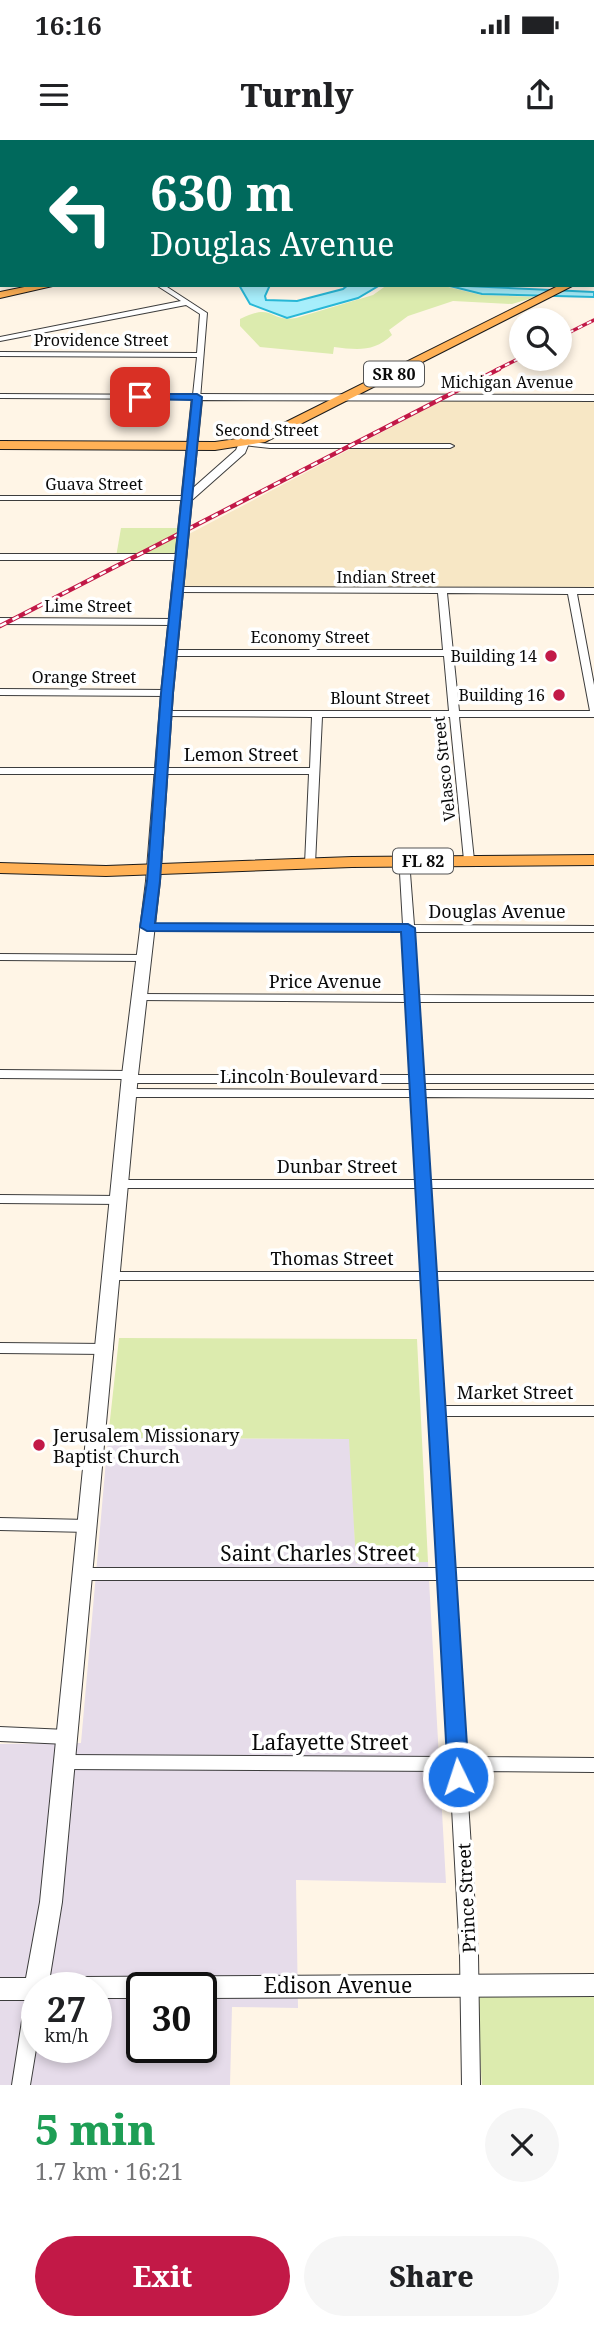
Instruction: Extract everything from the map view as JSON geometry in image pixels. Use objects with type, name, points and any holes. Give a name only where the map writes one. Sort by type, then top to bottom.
[{"type":"main road","points":[[0,295],[42,287]]},
{"type":"main road","name":"SR 80","points":[[244,443],[269,436],[566,287]]},
{"type":"main road","name":"Second Street","points":[[0,445],[192,446],[244,443]]},
{"type":"main road","points":[[412,873],[436,867],[461,866],[469,860]]},
{"type":"main road","points":[[493,872],[505,865],[554,864],[563,860]]},
{"type":"main road","name":"FL 82","points":[[0,868],[154,876],[310,864],[594,860]]},
{"type":"main road","name":"FL 82","points":[[0,878],[594,871]]},
{"type":"street","points":[[39,1972],[51,1902],[130,1082],[154,876],[167,693],[201,355],[204,313],[162,287]]},
{"type":"street","points":[[0,339],[188,302]]},
{"type":"street","name":"Providence Street","points":[[0,354],[201,355]]},
{"type":"street","name":"Michigan Avenue","points":[[0,396],[594,398]]},
{"type":"street","points":[[188,498],[242,451],[244,443]]},
{"type":"street","name":"Second Street","points":[[244,443],[270,446],[450,446]]},
{"type":"street","name":"Guava Street","points":[[0,498],[188,498]]},
{"type":"street","points":[[0,556],[181,557]]},
{"type":"street","name":"Indian Street","points":[[178,590],[594,591]]},
{"type":"street","name":"Velasco Street","points":[[442,591],[469,860]]},
{"type":"street","points":[[572,591],[594,712]]},
{"type":"street","name":"Lime Street","points":[[0,621],[175,622]]},
{"type":"street","name":"Economy Street","points":[[172,653],[449,653]]},
{"type":"street","name":"Orange Street","points":[[0,692],[167,693]]},
{"type":"street","name":"Blount Street","points":[[166,714],[594,712]]},
{"type":"street","points":[[310,864],[317,714]]},
{"type":"street","name":"Lemon Street","points":[[0,771],[314,771]]},
{"type":"street","name":"Prince Street","points":[[412,873],[408,928],[469,1955],[471,2085]]},
{"type":"street","name":"Douglas Avenue","points":[[147,927],[594,929]]},
{"type":"street","points":[[0,957],[143,958]]},
{"type":"street","name":"Price Avenue","points":[[139,997],[594,999]]},
{"type":"street","name":"Lincoln Boulevard","points":[[0,1074],[130,1082],[417,1086],[594,1094]]},
{"type":"street","name":"Lincoln Boulevard","points":[[417,1086],[594,1079]]},
{"type":"street","name":"Dunbar Street","points":[[0,1199],[121,1192],[423,1184],[594,1184]]},
{"type":"street","name":"Thomas Street","points":[[113,1276],[594,1276]]},
{"type":"street","points":[[0,1348],[106,1349]]},
{"type":"street","name":"Market Street","points":[[436,1411],[594,1411]]},
{"type":"street","points":[[0,1524],[88,1526]]},
{"type":"street","name":"Saint Charles Street","points":[[83,1574],[594,1574]]},
{"type":"street","points":[[0,1734],[67,1737]]},
{"type":"street","name":"Lafayette Street","points":[[65,1762],[594,1765]]},
{"type":"street","name":"Edison Avenue","points":[[112,1988],[594,1985]]},
{"type":"street","points":[[0,1989],[21,1989]]},
{"type":"street","points":[[21,2085],[24,2063]]},
{"type":"shaded area","points":[[445,399],[594,399],[594,591],[183,590],[187,535]]},
{"type":"shaded area","points":[[108,1438],[350,1439],[356,1562],[428,1562],[446,1883],[296,1880],[298,2008],[232,2007],[230,2085],[0,2085],[0,1744],[81,1743]]},
{"type":"green space","points":[[384,287],[448,287],[481,295],[536,297],[512,304],[453,301],[408,316],[389,330],[392,335],[379,344],[358,349],[334,347],[333,354],[260,347],[240,326],[240,319],[259,312],[296,318],[373,295]]},
{"type":"green space","points":[[121,528],[184,528],[181,557],[116,557]]},
{"type":"green space","points":[[119,1338],[417,1339],[428,1562],[356,1563],[349,1439],[108,1438]]},
{"type":"green space","points":[[475,1991],[594,1991],[594,2085],[482,2085]]},
{"type":"water","points":[[240,287],[269,287],[266,300],[297,301],[346,287],[377,287],[358,298],[287,318],[250,304]]},
{"type":"water","points":[[454,287],[594,292],[594,297],[482,294]]},
{"type":"railway","points":[[572,331],[594,320]]},
{"type":"railway","points":[[496,370],[509,364]]},
{"type":"railway","points":[[0,626],[499,369]]},
{"type":"place","name":"Building 14","points":[[551,656]]},
{"type":"place","name":"Building 16","points":[[559,695]]},
{"type":"place","name":"Jerusalem Missionary Baptist Church","points":[[39,1445]]},
{"type":"route","points":[[140,397],[197,397],[147,927],[408,928],[458,1777]]}]
